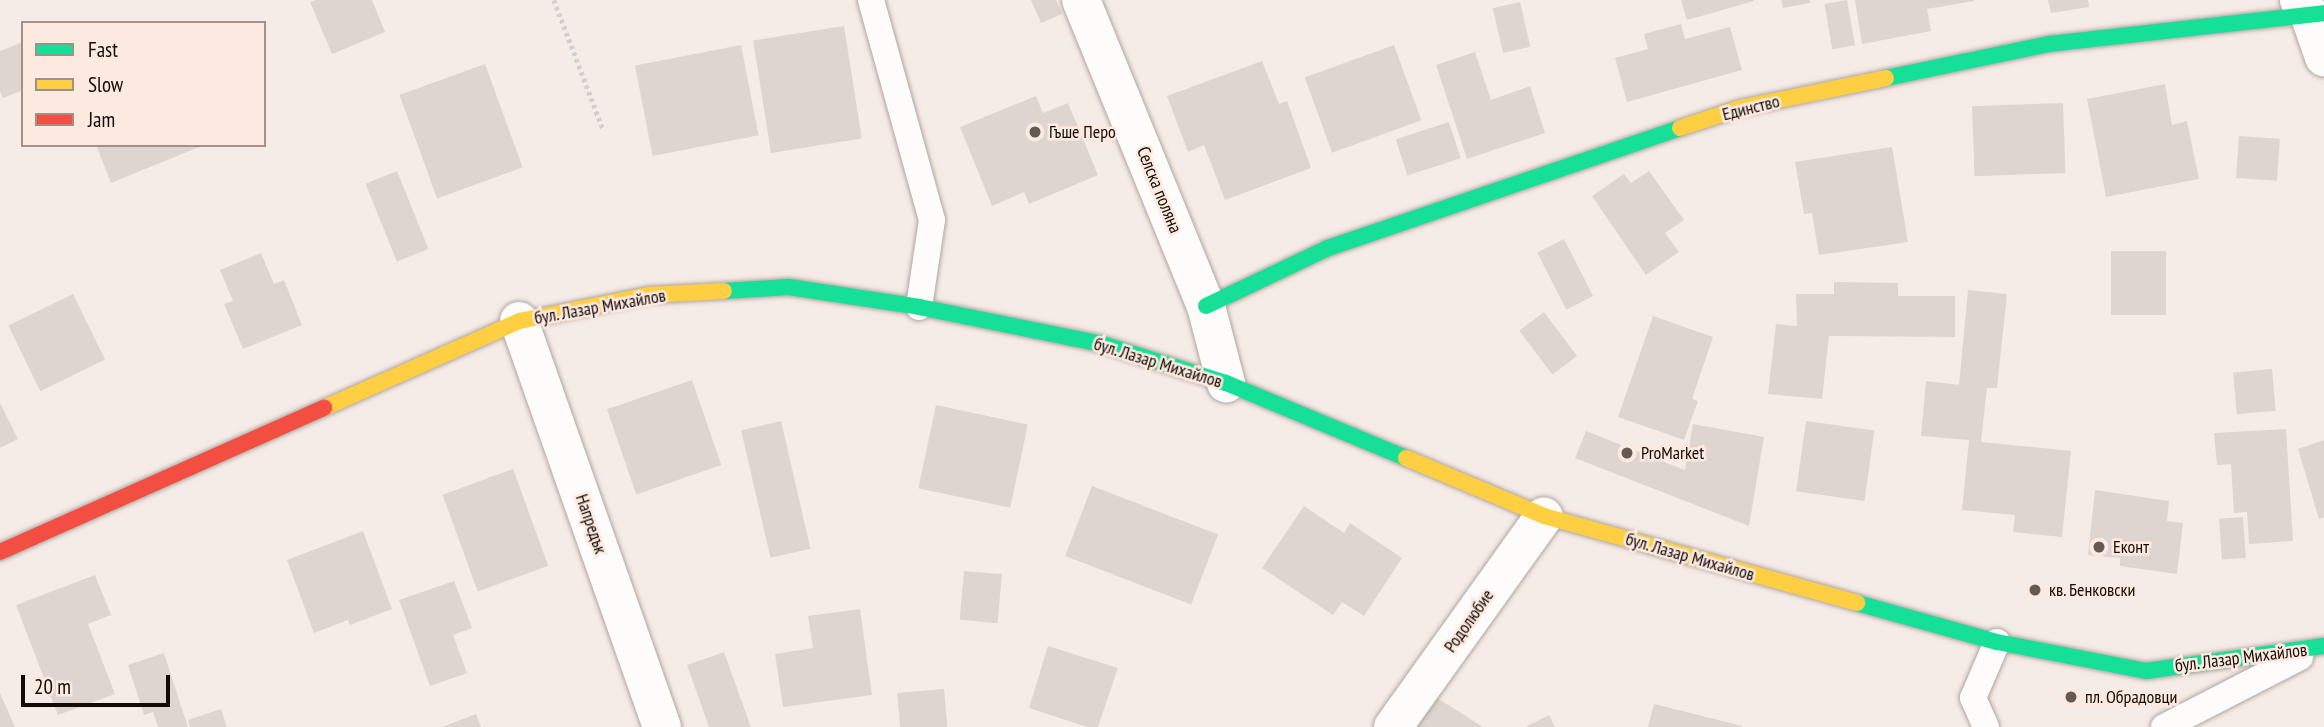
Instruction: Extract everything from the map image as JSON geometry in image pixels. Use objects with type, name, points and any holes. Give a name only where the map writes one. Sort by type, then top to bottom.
[{"type":"street","name":"Селска поляна","points":[[1081,0],[1206,306],[1226,383]]},
{"type":"street","name":"Единство","points":[[1206,306],[1328,248],[1740,108],[2049,44],[2311,9]]},
{"type":"street","points":[[2311,9],[2324,57]]},
{"type":"street","name":"бул. Лазар Михайлов","points":[[0,552],[519,321],[649,295],[789,287],[919,307],[1102,344],[1226,383],[1544,516],[1997,642],[2146,670],[2320,648]]},
{"type":"street","name":"Напредък","points":[[519,321],[662,727]]},
{"type":"street","name":"Родолюбие","points":[[1394,727],[1544,516]]},
{"type":"lane","points":[[871,0],[932,220],[919,307]]},
{"type":"lane","points":[[1986,727],[1973,698],[1997,642]]},
{"type":"lane","points":[[2164,727],[2320,648]]},
{"type":"path","points":[[554,0],[603,129]]},
{"type":"building","points":[[372,0],[385,32],[332,54],[310,2]]},
{"type":"building","points":[[1031,0],[1056,0],[1062,14],[1041,23]]},
{"type":"building","points":[[1681,0],[1754,0],[1754,1],[1687,20]]},
{"type":"building","points":[[1781,0],[1810,0],[1810,3],[1783,8]]},
{"type":"building","points":[[1847,0],[1855,45],[1832,49],[1824,4]]},
{"type":"building","points":[[1855,0],[1974,1],[1927,9],[1931,31],[1862,44]]},
{"type":"building","points":[[2048,0],[2088,0],[2089,7],[2051,13]]},
{"type":"building","points":[[1520,2],[1530,47],[1503,53],[1493,8]]},
{"type":"building","points":[[1681,24],[1685,39],[1730,27],[1742,70],[1627,102],[1615,58],[1648,49],[1644,34]]},
{"type":"building","points":[[844,26],[862,139],[771,153],[753,40]]},
{"type":"building","points":[[21,43],[21,91],[3,98],[0,91],[0,51]]},
{"type":"building","points":[[741,45],[759,135],[653,156],[635,66]]},
{"type":"building","points":[[1394,45],[1421,120],[1332,153],[1305,77]]},
{"type":"building","points":[[1475,52],[1491,100],[1530,86],[1545,133],[1467,159],[1436,65]]},
{"type":"building","points":[[1262,61],[1279,104],[1287,101],[1311,168],[1225,200],[1204,145],[1188,152],[1167,96]]},
{"type":"building","points":[[485,64],[523,167],[437,198],[399,95]]},
{"type":"building","points":[[2165,84],[2172,125],[2187,121],[2199,179],[2106,197],[2087,99]]},
{"type":"building","points":[[1036,96],[1043,113],[1068,103],[1098,175],[1029,204],[1024,192],[992,206],[960,127]]},
{"type":"building","points":[[2063,103],[2065,173],[1974,176],[1972,106]]},
{"type":"building","points":[[1449,122],[1461,158],[1407,175],[1396,139]]},
{"type":"building","points":[[2239,136],[2280,139],[2277,181],[2236,178]]},
{"type":"building","points":[[97,147],[199,147],[111,183]]},
{"type":"building","points":[[1892,147],[1908,242],[1819,255],[1812,213],[1804,214],[1795,162]]},
{"type":"building","points":[[397,171],[428,249],[397,262],[365,184]]},
{"type":"building","points":[[1649,171],[1684,220],[1665,233],[1679,252],[1646,275],[1592,196],[1624,174],[1631,183]]},
{"type":"building","points":[[1564,239],[1593,296],[1566,310],[1537,253]]},
{"type":"building","points":[[2111,251],[2166,251],[2166,315],[2111,315]]},
{"type":"building","points":[[261,253],[274,284],[284,280],[302,325],[243,349],[224,304],[233,301],[220,270]]},
{"type":"building","points":[[1834,282],[1898,283],[1898,296],[1955,296],[1955,337],[1829,336],[1822,399],[1768,394],[1776,324],[1797,326],[1796,294],[1834,294]]},
{"type":"building","points":[[1968,290],[2007,294],[1997,388],[1987,388],[1981,442],[2071,451],[2062,537],[2013,532],[2015,515],[1962,510],[1969,440],[1921,436],[1926,381],[1959,385]]},
{"type":"building","points":[[73,294],[105,360],[40,391],[8,326]]},
{"type":"building","points":[[1544,312],[1577,356],[1552,375],[1519,331]]},
{"type":"building","points":[[1653,316],[1713,337],[1692,399],[1698,401],[1684,440],[1618,417]]},
{"type":"building","points":[[2272,369],[2276,411],[2237,414],[2233,372]]},
{"type":"building","points":[[692,380],[721,465],[636,494],[607,409]]},
{"type":"building","points":[[0,403],[18,439],[0,448]]},
{"type":"building","points":[[936,405],[1028,425],[1010,508],[918,488]]},
{"type":"building","points":[[781,421],[810,549],[771,558],[741,430]]},
{"type":"building","points":[[1806,421],[1874,431],[1864,501],[1796,491]]},
{"type":"building","points":[[1693,424],[1764,437],[1749,526],[1575,458],[1586,431],[1685,470]]},
{"type":"building","points":[[2286,429],[2293,541],[2249,544],[2247,512],[2234,513],[2231,464],[2217,465],[2214,433]]},
{"type":"building","points":[[2324,440],[2324,517],[2319,519],[2298,449]]},
{"type":"building","points":[[513,469],[548,566],[478,591],[443,495]]},
{"type":"building","points":[[1092,486],[1218,534],[1191,604],[1065,556]]},
{"type":"building","points":[[2095,490],[2169,501],[2167,521],[2183,523],[2177,574],[2120,566],[2120,558],[2088,555]]},
{"type":"building","points":[[1304,506],[1344,533],[1350,523],[1402,558],[1364,616],[1342,602],[1333,615],[1262,568]]},
{"type":"building","points":[[2243,517],[2246,558],[2222,560],[2219,519]]},
{"type":"building","points":[[363,531],[392,609],[350,625],[348,620],[314,633],[287,560]]},
{"type":"building","points":[[964,571],[1002,574],[998,623],[960,620]]},
{"type":"building","points":[[95,575],[111,615],[88,624],[115,694],[58,715],[16,605]]},
{"type":"building","points":[[454,581],[472,628],[453,635],[467,673],[430,686],[399,600]]},
{"type":"building","points":[[860,609],[872,695],[783,707],[775,654],[813,648],[808,616]]},
{"type":"building","points":[[1048,646],[1118,668],[1098,727],[1087,727],[1029,708]]},
{"type":"building","points":[[724,652],[751,727],[709,727],[687,665]]},
{"type":"building","points":[[164,653],[188,727],[158,727],[153,712],[144,715],[128,665]]},
{"type":"building","points":[[944,689],[947,727],[900,727],[897,693]]},
{"type":"building","points":[[0,693],[15,727],[0,727]]},
{"type":"building","points":[[1434,696],[1483,727],[1414,727]]},
{"type":"building","points":[[1654,704],[1742,726],[1742,727],[1648,727]]},
{"type":"building","points":[[221,709],[227,727],[190,727],[188,720]]},
{"type":"building","points":[[476,714],[481,727],[442,727]]},
{"type":"building","points":[[1549,715],[1555,727],[1525,727]]},
{"type":"traffic: fast","points":[[1886,78],[2049,44],[2324,13]]},
{"type":"traffic: fast","points":[[1206,306],[1328,248],[1680,128]]},
{"type":"traffic: fast","points":[[724,291],[789,287],[919,307],[1102,344],[1226,383],[1406,458]]},
{"type":"traffic: fast","points":[[1857,603],[1997,642],[2146,671],[2324,646]]},
{"type":"traffic: slow","points":[[1680,128],[1740,108],[1886,78]]},
{"type":"traffic: slow","points":[[324,408],[519,321],[649,295],[724,291]]},
{"type":"traffic: slow","points":[[1406,458],[1544,516],[1857,603]]},
{"type":"traffic: jam","points":[[0,552],[324,408]]},
{"type":"place","name":"Гъше Перо","points":[[1035,132]]},
{"type":"place","name":"ProMarket","points":[[1627,453]]},
{"type":"place","name":"Еконт","points":[[2099,547]]},
{"type":"place","name":"кв. Бенковски","points":[[2035,590]]},
{"type":"place","name":"пл. Обрадовци","points":[[2071,697]]}]
